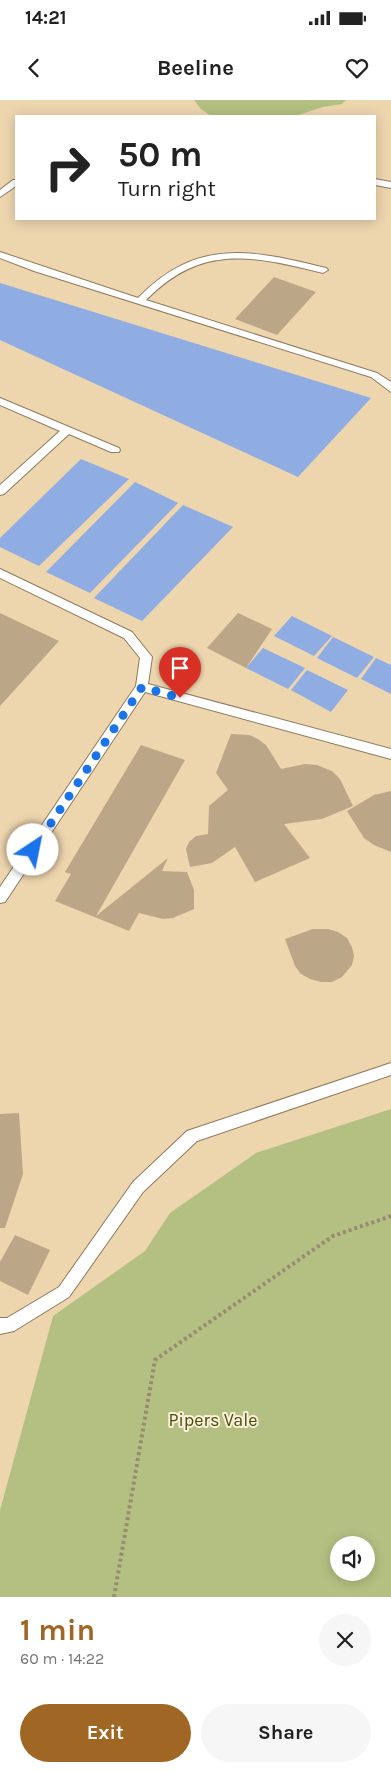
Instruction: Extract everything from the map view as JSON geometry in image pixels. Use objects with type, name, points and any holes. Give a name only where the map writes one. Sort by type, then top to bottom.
[{"type":"lane","points":[[376,182],[391,185]]},
{"type":"lane","points":[[0,194],[15,183]]},
{"type":"lane","points":[[139,302],[164,279],[196,261],[224,254],[263,256],[323,270]]},
{"type":"lane","points":[[0,255],[139,302],[374,375],[391,389]]},
{"type":"lane","points":[[0,401],[115,450]]},
{"type":"lane","points":[[0,492],[67,430]]},
{"type":"lane","points":[[0,573],[128,635],[146,658],[142,687],[0,898]]},
{"type":"lane","points":[[142,687],[391,754]]},
{"type":"lane","points":[[0,1326],[9,1326],[64,1292],[138,1187],[192,1136],[391,1069]]},
{"type":"path","points":[[114,1597],[155,1360],[333,1236],[391,1216]]},
{"type":"shaded area","points":[[0,100],[391,100],[391,1125],[53,1316],[0,1510]]},
{"type":"green space","points":[[194,100],[346,100],[342,104],[323,107],[298,115],[210,115],[201,109]]},
{"type":"green space","name":"Pipers Vale","points":[[391,1109],[391,1597],[0,1597],[0,1510],[53,1316],[145,1251],[170,1213],[256,1153]]},
{"type":"water","points":[[0,283],[371,398],[298,477],[0,340]]},
{"type":"water","points":[[81,459],[129,479],[39,566],[0,547],[0,538]]},
{"type":"water","points":[[135,482],[178,503],[90,593],[46,572]]},
{"type":"water","points":[[183,505],[233,527],[142,621],[94,598]]},
{"type":"water","points":[[292,616],[332,636],[314,656],[274,636]]},
{"type":"water","points":[[333,637],[374,657],[357,678],[317,658]]},
{"type":"water","points":[[263,648],[305,668],[288,689],[246,668]]},
{"type":"water","points":[[376,658],[391,665],[391,694],[361,679]]},
{"type":"water","points":[[307,670],[348,690],[331,712],[291,690]]},
{"type":"building","points":[[274,277],[316,292],[277,335],[235,319]]},
{"type":"building","points":[[0,613],[59,641],[0,706]]},
{"type":"building","points":[[238,613],[272,629],[246,668],[207,648]]},
{"type":"building","points":[[231,734],[249,735],[258,739],[266,745],[281,769],[305,764],[317,765],[332,771],[340,779],[353,806],[322,819],[284,824],[310,858],[255,882],[235,847],[212,863],[190,867],[186,849],[189,842],[196,836],[208,834],[209,806],[228,790],[216,773]]},
{"type":"building","points":[[141,745],[185,760],[96,916],[168,858],[162,871],[187,872],[194,890],[194,909],[173,918],[163,919],[139,913],[129,931],[55,901],[71,874],[65,872]]},
{"type":"building","points":[[391,791],[391,852],[374,845],[364,838],[347,811],[374,795]]},
{"type":"building","points":[[313,929],[328,929],[338,932],[347,938],[352,947],[354,956],[352,965],[342,977],[332,982],[321,982],[301,974],[295,966],[285,939]]},
{"type":"building","points":[[19,1113],[23,1174],[5,1228],[0,1228],[0,1114]]},
{"type":"building","points":[[15,1235],[50,1250],[28,1295],[0,1281],[0,1262]]},
{"type":"route","points":[[33,850],[142,687],[180,698]]}]
